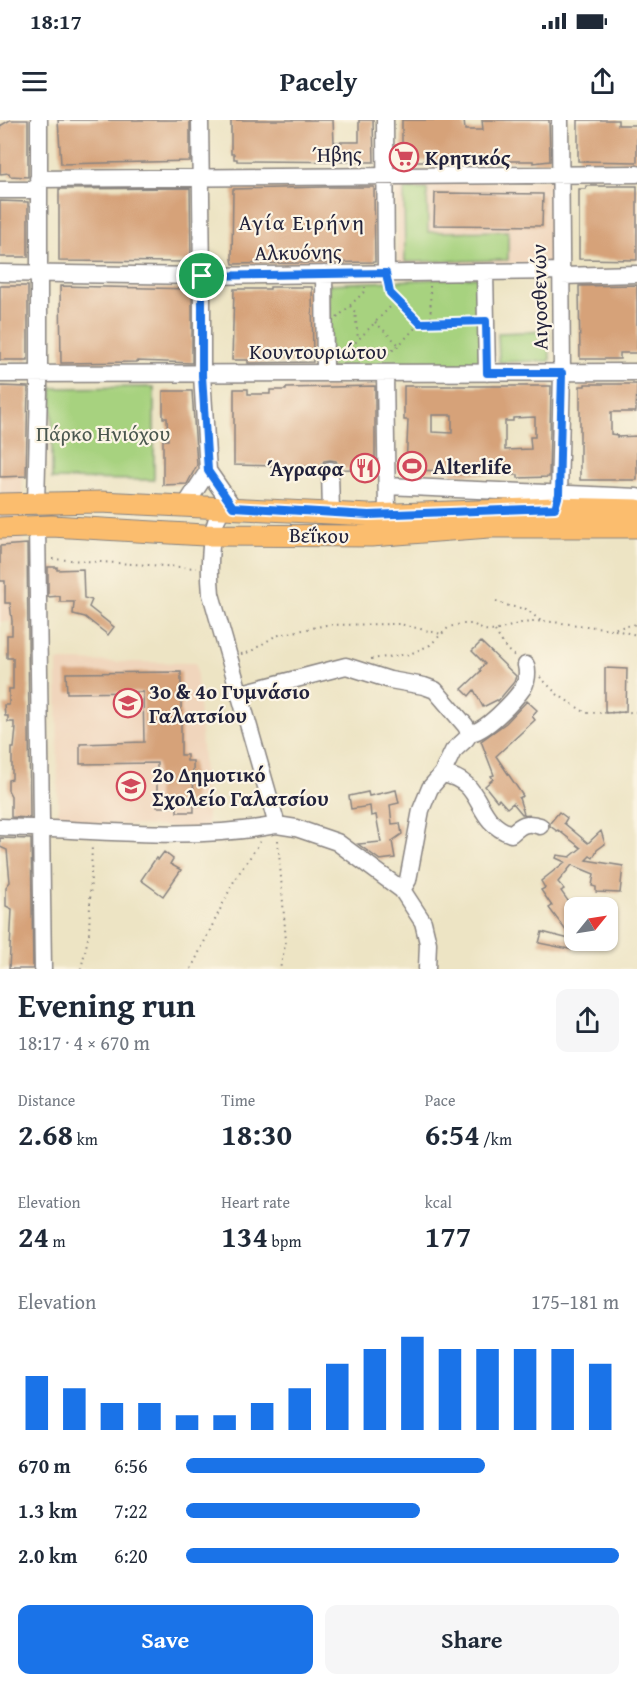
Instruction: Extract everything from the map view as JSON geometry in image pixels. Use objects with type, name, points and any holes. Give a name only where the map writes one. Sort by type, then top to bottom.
[{"type":"main road","name":"Βεΐκου","points":[[0,504],[100,502],[387,514],[557,501],[637,510]]},
{"type":"main road","name":"Βεΐκου","points":[[0,528],[37,526],[213,536],[371,536],[489,527],[637,527]]},
{"type":"street","points":[[36,503],[39,374],[39,120]]},
{"type":"street","points":[[200,120],[202,375],[208,471],[229,507],[218,514],[213,536],[209,568],[211,594],[238,694],[269,827]]},
{"type":"street","points":[[385,120],[386,273]]},
{"type":"street","name":"Αιγοσθενών","points":[[557,501],[562,373],[560,120]]},
{"type":"street","name":"Ήβης","points":[[0,190],[38,185],[200,178],[637,174]]},
{"type":"street","name":"Αλκυόνης","points":[[0,273],[202,276],[430,272],[637,274]]},
{"type":"street","points":[[485,272],[487,373]]},
{"type":"street","points":[[324,274],[324,373]]},
{"type":"street","name":"Κουντουριώτου","points":[[0,374],[637,372]]},
{"type":"street","points":[[385,373],[387,514]]},
{"type":"street","points":[[330,470],[331,513]]},
{"type":"street","points":[[185,506],[208,471]]},
{"type":"street","points":[[387,486],[557,501],[637,497]]},
{"type":"street","points":[[37,526],[44,969]]},
{"type":"street","points":[[238,694],[346,666],[390,680],[435,690],[470,732]]},
{"type":"street","points":[[470,732],[474,733],[491,722],[523,689],[526,681],[526,666]]},
{"type":"street","points":[[402,890],[408,880],[421,810],[430,788],[442,774],[453,751],[466,740],[470,732]]},
{"type":"street","points":[[442,774],[455,776],[467,784],[492,825],[501,831],[511,834],[525,823],[540,826]]},
{"type":"street","points":[[0,827],[178,835],[232,833],[269,827],[296,828],[337,843],[402,890],[423,922],[428,943],[427,969]]},
{"type":"path","points":[[430,272],[431,322]]},
{"type":"path","points":[[324,323],[334,322],[364,291],[367,273]]},
{"type":"path","points":[[386,273],[390,293],[420,323]]},
{"type":"path","points":[[397,300],[349,348],[356,373],[399,345],[420,323],[486,321]]},
{"type":"path","points":[[350,306],[355,312],[358,339]]},
{"type":"path","points":[[375,322],[399,345]]},
{"type":"path","points":[[37,558],[209,568]]},
{"type":"path","points":[[496,601],[526,609],[541,621]]},
{"type":"path","points":[[369,659],[410,654],[430,645],[449,627],[461,624],[474,624],[483,630],[495,630],[521,623],[541,621],[612,629],[637,635]]},
{"type":"path","points":[[228,657],[250,652],[275,636],[326,625],[400,624],[441,634]]},
{"type":"path","points":[[612,629],[637,624]]},
{"type":"path","points":[[495,630],[507,650],[538,674],[558,694],[586,713],[637,712]]},
{"type":"path","points":[[190,969],[235,879],[269,827]]},
{"type":"path","points":[[269,827],[286,941],[280,969]]},
{"type":"path","points":[[81,969],[89,934],[92,830]]},
{"type":"shaded area","points":[[552,180],[554,263],[398,266],[396,183]]},
{"type":"shaded area","points":[[0,437],[22,437],[24,622],[0,622]]},
{"type":"shaded area","points":[[57,661],[196,663],[208,829],[58,822]]},
{"type":"green space","points":[[404,189],[427,189],[428,232],[508,231],[508,260],[405,262]]},
{"type":"green space","points":[[481,277],[483,366],[330,369],[329,284]]},
{"type":"green space","points":[[549,331],[550,361],[499,362],[498,333]]},
{"type":"green space","name":"Πάρκο Ηνιόχου","points":[[154,387],[154,480],[52,479],[52,388]]},
{"type":"building","points":[[10,120],[28,120],[28,177],[10,176],[9,173],[0,174],[0,126]]},
{"type":"building","points":[[58,120],[190,120],[190,161],[61,164]]},
{"type":"building","points":[[231,120],[333,120],[334,142],[359,142],[359,120],[373,120],[374,162],[237,161],[234,159],[234,154],[231,154]]},
{"type":"building","points":[[402,120],[464,120],[465,130],[483,130],[482,120],[549,120],[550,161],[533,163],[533,161],[402,161]]},
{"type":"building","points":[[578,120],[618,120],[618,125],[637,125],[637,162],[578,161]]},
{"type":"building","points":[[586,186],[637,186],[637,260],[579,259],[579,189],[586,189]]},
{"type":"building","points":[[374,187],[375,262],[233,264],[233,189]]},
{"type":"building","points":[[190,188],[191,262],[59,261],[59,189]]},
{"type":"building","points":[[435,193],[543,194],[542,226],[434,225]]},
{"type":"building","points":[[0,201],[28,202],[28,257],[0,257]]},
{"type":"building","points":[[637,285],[637,353],[620,353],[620,359],[580,359],[579,286]]},
{"type":"building","points":[[0,286],[28,286],[28,360],[0,360]]},
{"type":"building","points":[[60,286],[192,289],[192,363],[137,361],[61,363]]},
{"type":"building","points":[[270,287],[312,287],[313,362],[248,363],[248,360],[232,360],[234,289],[270,289]]},
{"type":"building","points":[[585,384],[637,384],[636,412],[611,412],[611,434],[617,437],[637,436],[637,480],[580,480],[580,386],[585,386]]},
{"type":"building","points":[[0,386],[28,387],[26,476],[0,477]]},
{"type":"building","points":[[375,386],[375,470],[340,469],[336,461],[330,460],[324,461],[320,467],[234,465],[234,389],[248,389],[248,394],[270,394],[270,390],[286,390],[286,388]]},
{"type":"building","points":[[404,386],[551,386],[549,477],[518,478],[518,475],[451,474],[451,471],[406,470],[408,420],[404,420]],"holes":[[[432,415],[452,415],[452,433],[432,432]],[[535,417],[535,437],[530,437],[531,449],[505,450],[505,421],[513,421],[513,418]]]},
{"type":"building","points":[[163,391],[192,391],[197,465],[187,484],[163,485],[163,440],[168,440],[167,418],[163,418]]},
{"type":"building","points":[[27,544],[30,818],[11,817],[8,780],[12,779],[12,748],[14,748],[16,728],[14,728],[14,722],[8,722],[4,705],[9,705],[9,689],[13,689],[13,658],[7,658],[7,635],[12,635],[12,621],[10,603],[5,603],[5,581],[0,581],[0,546]]},
{"type":"building","points":[[48,567],[57,567],[57,570],[83,569],[84,598],[92,600],[89,607],[114,627],[108,635],[85,617],[73,614],[74,602],[60,602],[60,596],[48,597]]},
{"type":"building","points":[[481,642],[516,676],[514,682],[498,701],[483,707],[474,690],[469,696],[462,689],[485,664],[472,651]]},
{"type":"building","points":[[605,668],[627,669],[626,712],[605,713]]},
{"type":"building","points":[[181,672],[181,755],[187,755],[187,761],[193,761],[194,812],[177,812],[177,807],[157,807],[157,763],[80,764],[80,744],[144,742],[143,692],[67,693],[66,673]]},
{"type":"building","points":[[527,701],[537,710],[532,716],[535,720],[496,756],[523,796],[519,798],[524,814],[522,814],[513,803],[507,808],[499,799],[497,801],[485,786],[494,775],[481,741],[506,723]]},
{"type":"building","points":[[396,790],[399,803],[390,805],[392,824],[400,823],[402,834],[392,841],[395,858],[380,860],[358,844],[381,842],[376,815],[371,816],[370,806],[351,809],[349,796],[368,792],[369,796]]},
{"type":"building","points":[[559,812],[567,818],[564,823],[588,843],[601,831],[605,844],[597,850],[593,858],[590,856],[586,860],[623,866],[620,893],[596,892],[596,887],[592,886],[594,874],[572,865],[558,882],[564,889],[561,891],[565,897],[564,928],[549,908],[552,906],[541,890],[545,888],[541,881],[565,862],[556,858],[557,855],[570,857],[581,848],[550,826]]},
{"type":"building","points":[[0,838],[31,839],[33,969],[9,969],[12,909],[6,906],[6,887],[10,882],[7,850],[0,847]]},
{"type":"building","points":[[164,852],[173,859],[170,864],[181,870],[163,896],[141,880],[156,858],[158,860]]},
{"type":"building","points":[[542,932],[564,938],[564,948],[539,943]]},
{"type":"place","name":"Κρητικός","points":[[404,157]]},
{"type":"place","name":"Alterlife","points":[[412,466]]},
{"type":"place","name":"Άγραφα","points":[[365,468]]},
{"type":"place","name":"3ο & 4ο Γυμνάσιο Γαλατσίου","points":[[128,703]]},
{"type":"place","name":"2ο Δημοτικό Σχολείο Γαλατσίου","points":[[131,786]]},
{"type":"district","name":"Αγία Ειρήνη","points":[[302,222]]},
{"type":"route","points":[[386,273],[390,293],[420,323],[486,321],[487,373],[562,373],[559,494],[555,508],[369,515],[233,507],[208,471],[202,375],[202,276],[386,273]]}]
